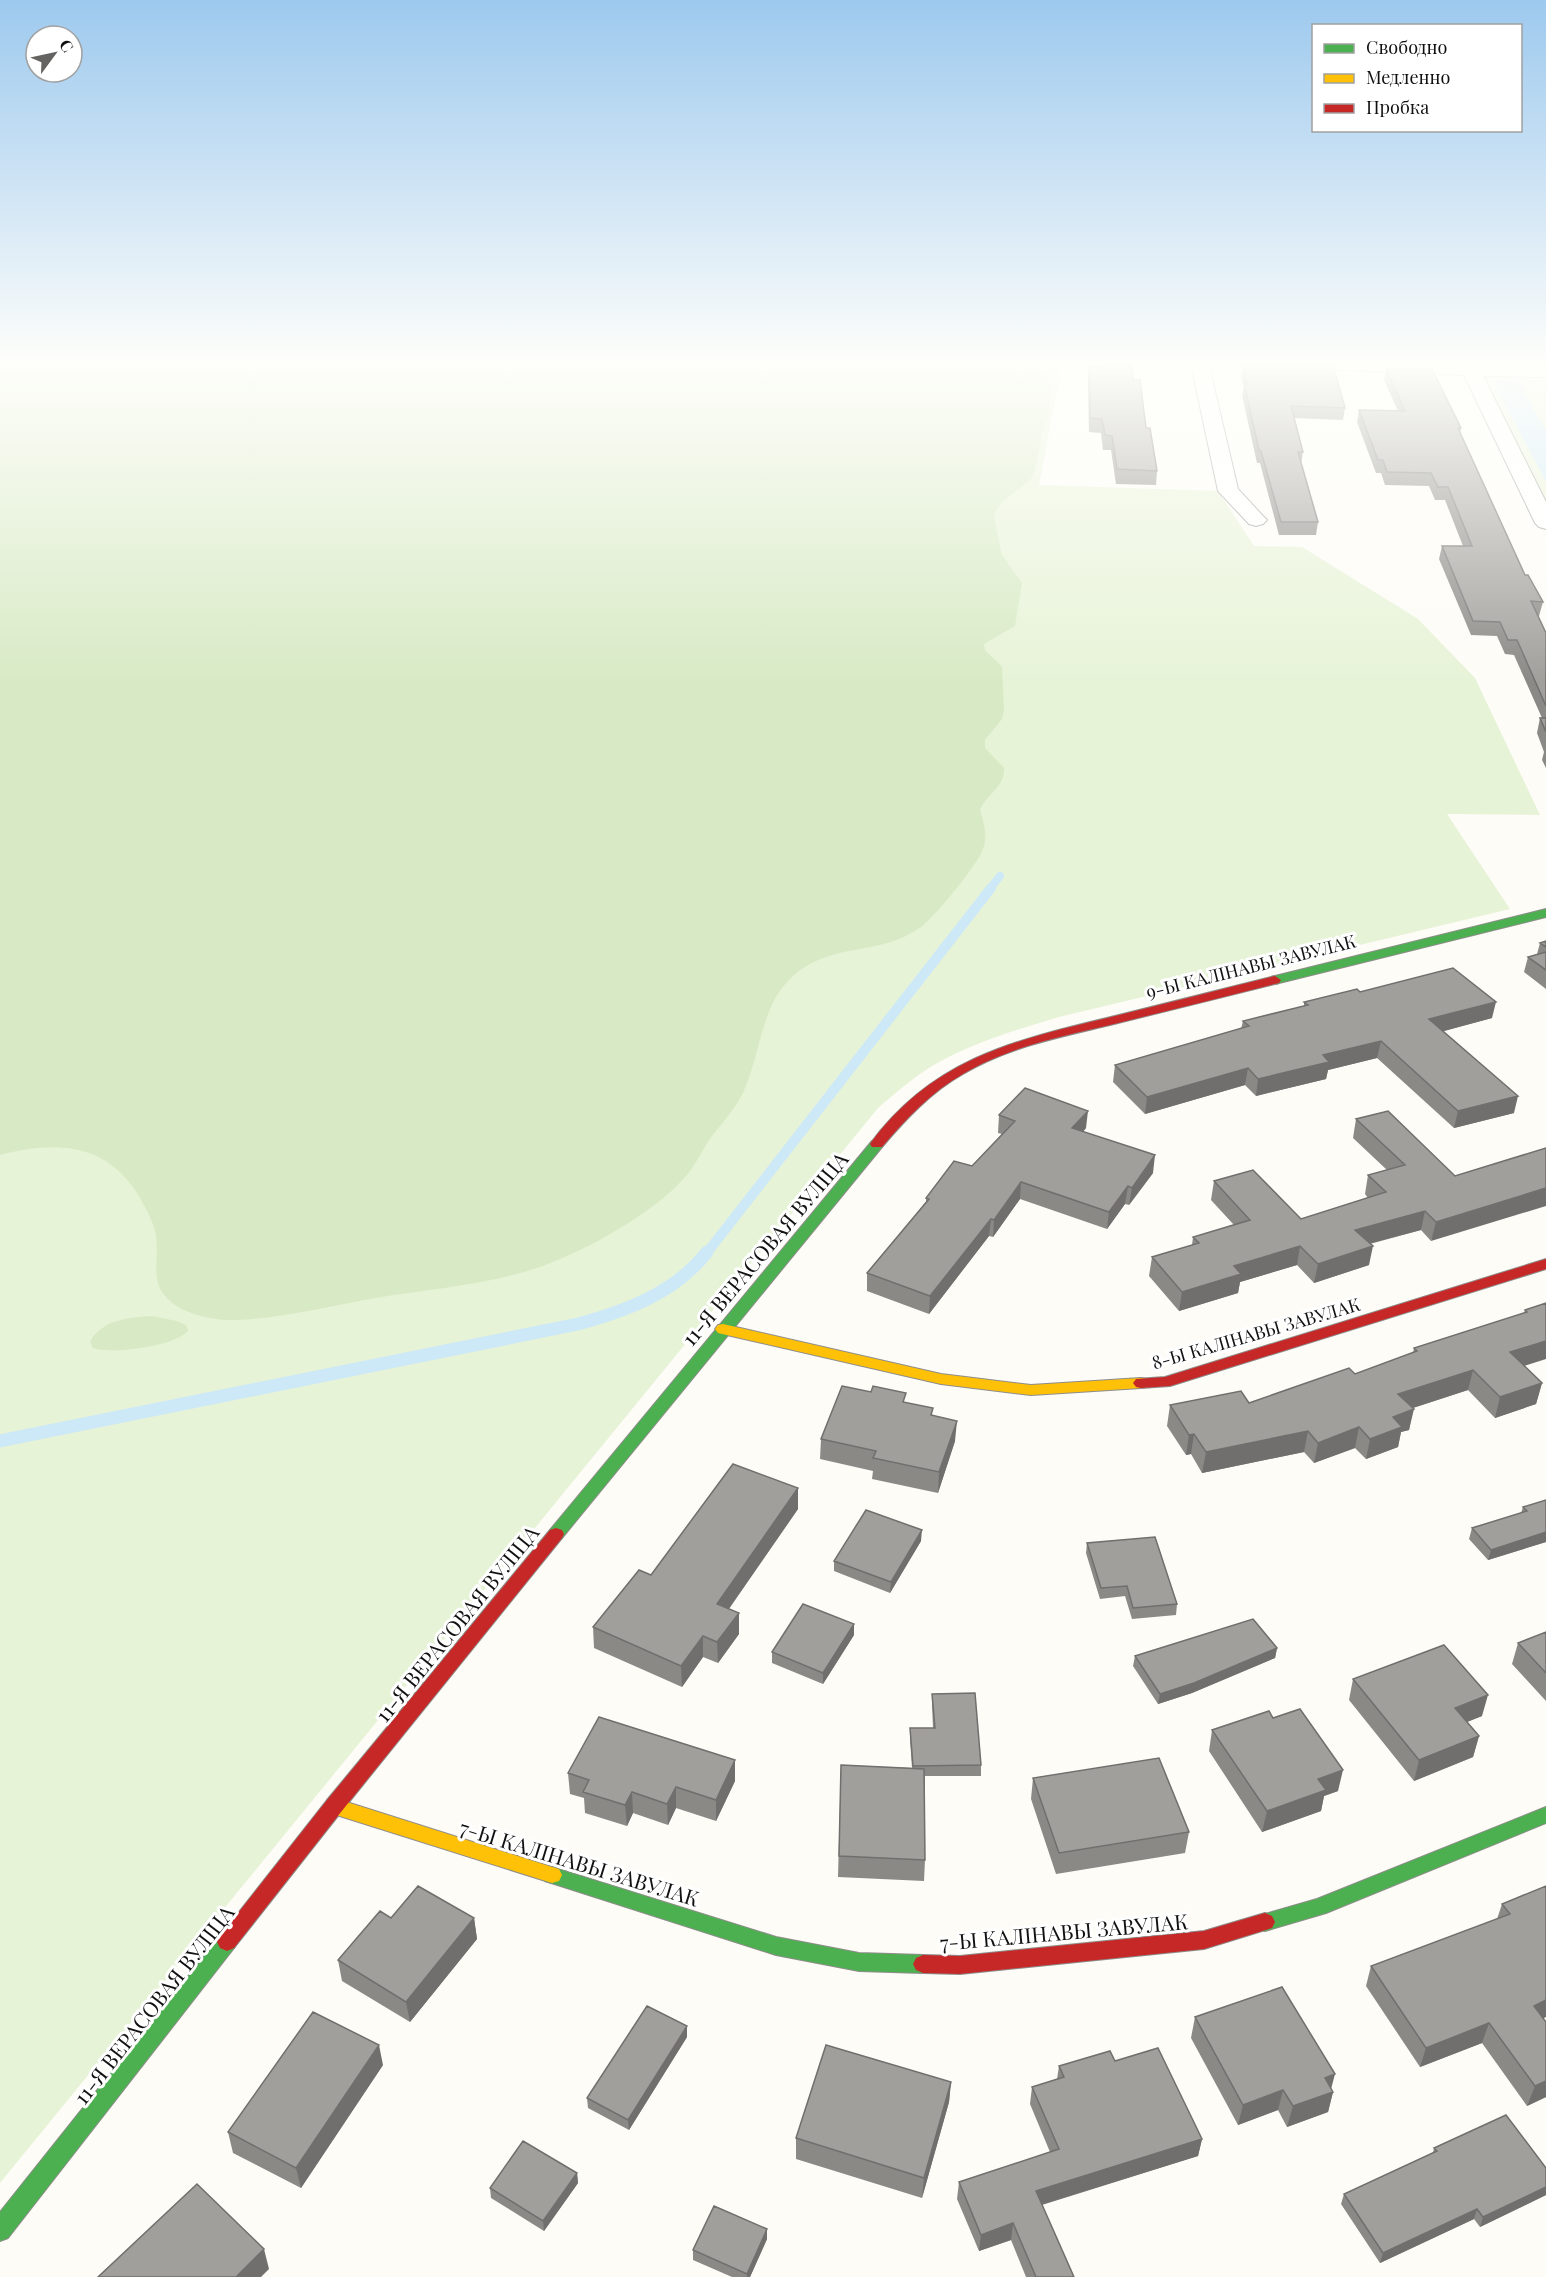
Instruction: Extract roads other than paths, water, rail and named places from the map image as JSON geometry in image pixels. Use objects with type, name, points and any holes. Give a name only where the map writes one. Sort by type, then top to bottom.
[{"type":"street","points":[[1223,470],[1228,491],[1256,520]]},
{"type":"street","points":[[1520,470],[1546,524]]},
{"type":"street","name":"9-Ы КАЛІНАВЫ ЗАВУЛАК","points":[[968,1066],[1022,1045],[1138,1012],[1546,913]]},
{"type":"street","name":"11-Я ВЕРАСОВАЯ ВУЛІЦА","points":[[0,2230],[334,1806],[723,1329],[901,1116],[930,1090],[968,1066]]},
{"type":"street","name":"8-Ы КАЛІНАВЫ ЗАВУЛАК","points":[[723,1329],[941,1379],[1031,1390],[1165,1382],[1546,1264]]},
{"type":"street","name":"7-Ы КАЛІНАВЫ ЗАВУЛАК","points":[[334,1806],[776,1946],[858,1962],[960,1965],[1204,1940],[1319,1907],[1546,1815]]},
{"type":"water","points":[[1540,470],[1546,470],[1546,481]]},
{"type":"waterway","points":[[989,890],[1000,876]]},
{"type":"waterway","points":[[706,1254],[991,888]]},
{"type":"waterway","points":[[0,1441],[578,1324],[614,1313],[665,1289],[680,1279],[707,1252]]}]
